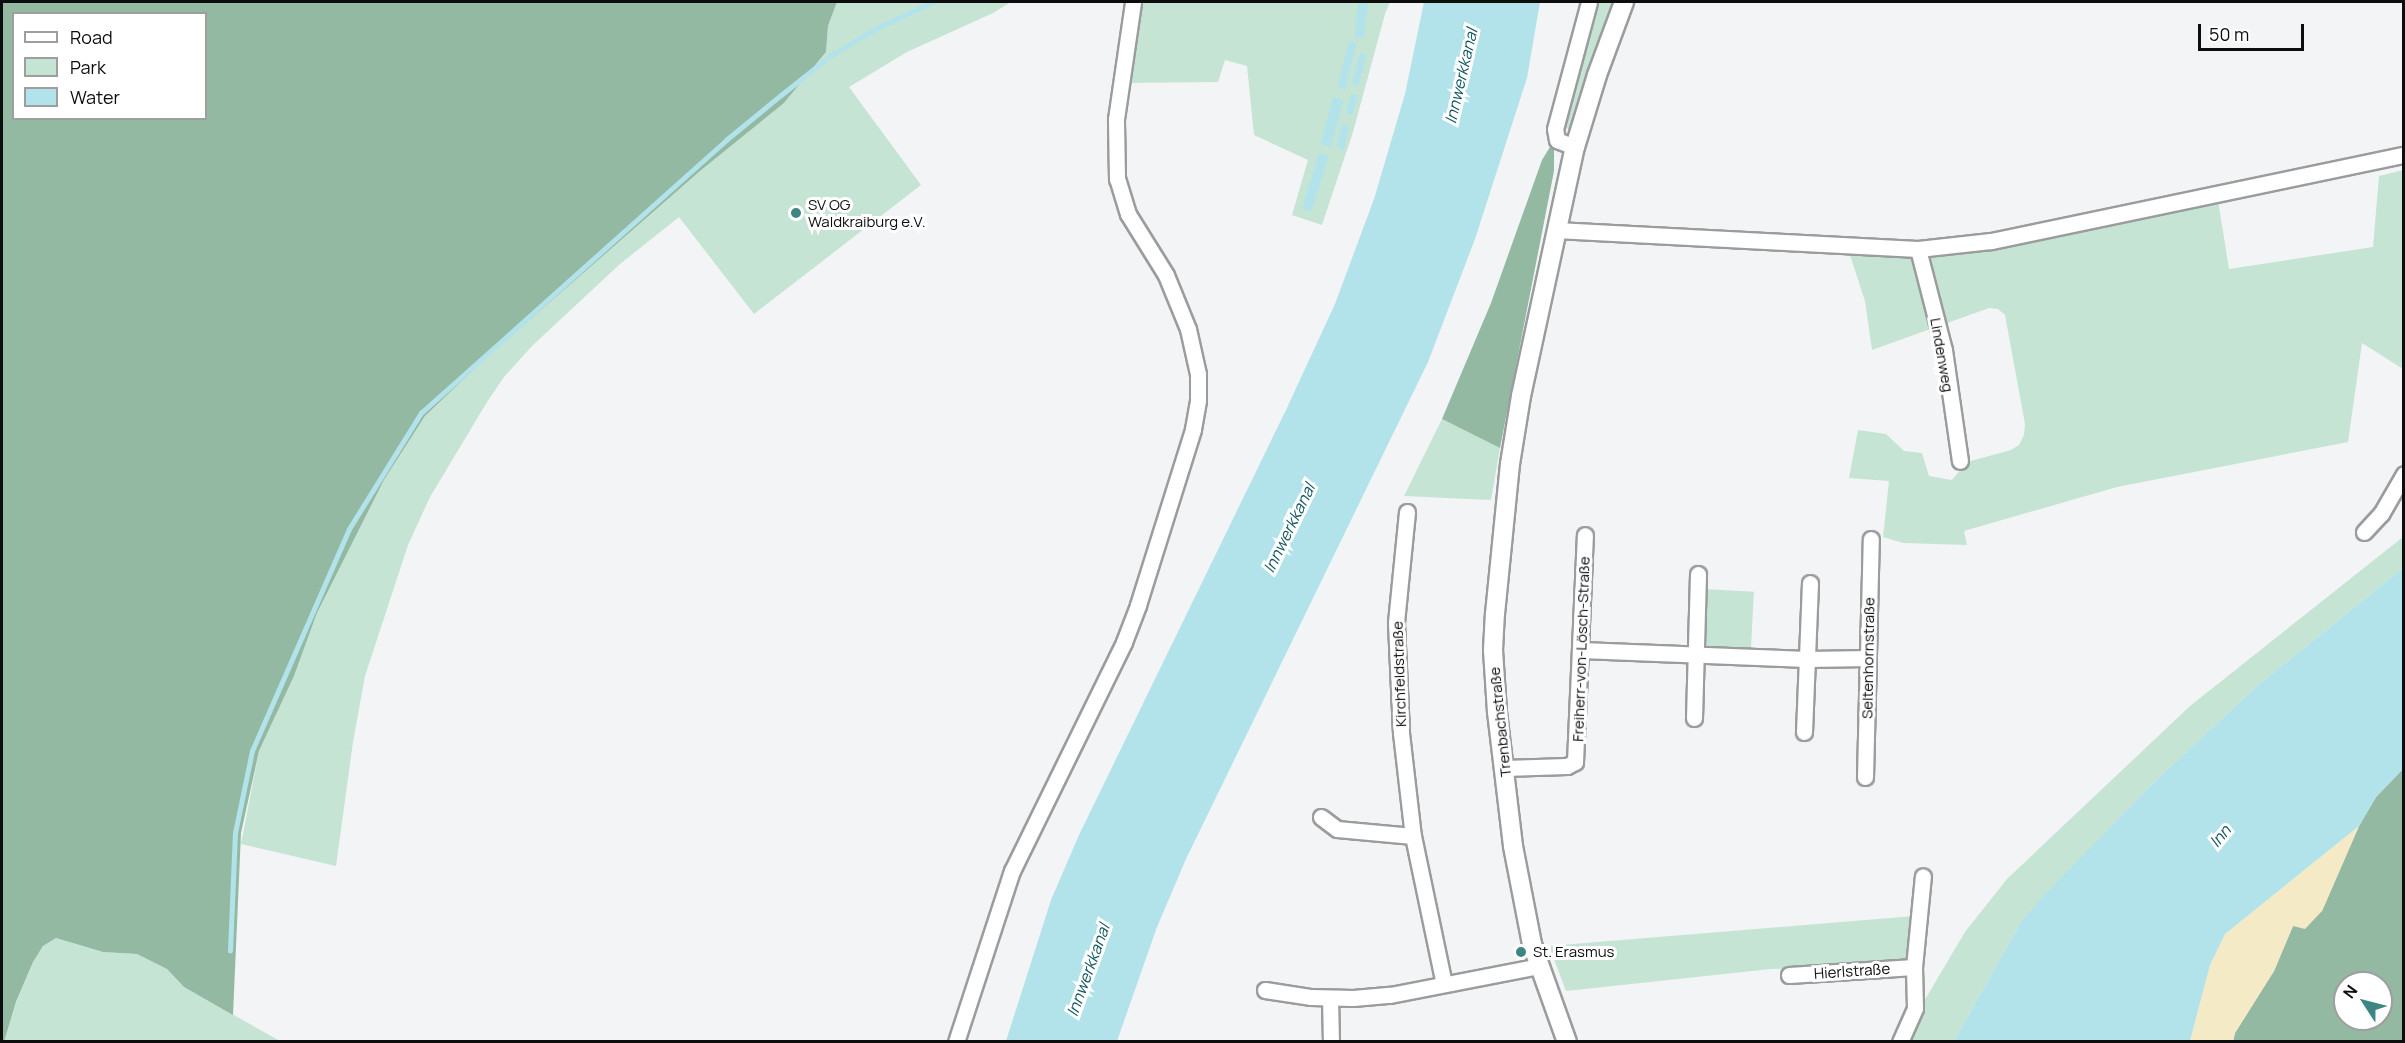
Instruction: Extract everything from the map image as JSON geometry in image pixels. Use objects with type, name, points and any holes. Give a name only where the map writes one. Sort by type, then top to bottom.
[{"type":"street","points":[[956,1041],[1012,871],[1124,642],[1138,605],[1193,429],[1198,400],[1198,374],[1188,329],[1166,275],[1128,214],[1117,179],[1116,119],[1133,2]]},
{"type":"street","points":[[1575,147],[1557,140],[1555,129],[1589,2]]},
{"type":"street","name":"Trenbachstraße","points":[[1567,1041],[1539,966],[1513,846],[1497,712],[1494,623],[1510,464],[1521,396],[1575,147],[1597,75],[1624,2]]},
{"type":"street","points":[[1556,230],[1918,249],[2024,235],[2403,155]]},
{"type":"street","name":"Lindenweg","points":[[1918,249],[1944,350],[1960,461]]},
{"type":"street","points":[[2364,532],[2381,514],[2403,474]]},
{"type":"street","name":"Kirchfeldstraße","points":[[1407,512],[1396,623],[1397,678],[1413,836],[1444,984]]},
{"type":"street","name":"Freiherr-von-Lösch-Straße","points":[[1504,768],[1567,766],[1575,762],[1585,535]]},
{"type":"street","name":"Seltenhornstraße","points":[[1865,777],[1871,539]]},
{"type":"street","points":[[1694,718],[1698,574]]},
{"type":"street","points":[[1804,732],[1810,583]]},
{"type":"street","points":[[1581,650],[1807,659],[1868,658]]},
{"type":"street","points":[[1321,817],[1337,829],[1413,836]]},
{"type":"street","points":[[1900,1041],[1915,1008],[1914,967],[1923,876]]},
{"type":"street","points":[[1266,990],[1330,998],[1390,995],[1539,966]]},
{"type":"street","name":"Hierlstraße","points":[[1789,975],[1914,967]]},
{"type":"street","points":[[1330,998],[1331,1041]]},
{"type":"green space","points":[[2,2],[837,2],[828,26],[826,52],[784,103],[700,171],[485,359],[425,416],[384,480],[317,613],[294,676],[259,751],[241,833],[233,1015],[184,987],[167,969],[137,954],[103,952],[56,938],[43,946],[33,962],[16,1002],[4,1042],[2,1041]]},
{"type":"green space","points":[[837,2],[1011,2],[993,13],[907,52],[849,87],[921,185],[754,314],[679,217],[620,264],[532,346],[504,377],[487,402],[430,497],[408,545],[365,676],[353,742],[336,866],[241,844],[259,751],[294,676],[317,613],[384,480],[425,416],[485,359],[700,171],[784,103],[826,52],[828,26]]},
{"type":"green space","points":[[1138,2],[1390,2],[1353,132],[1322,225],[1292,215],[1308,160],[1254,135],[1247,66],[1225,60],[1218,82],[1126,83]]},
{"type":"green space","points":[[1596,2],[1617,2],[1570,131],[1564,126],[1564,116],[1585,51]]},
{"type":"green space","points":[[1550,147],[1554,150],[1554,171],[1500,448],[1442,419],[1491,303],[1542,160]]},
{"type":"green space","points":[[2403,170],[2403,369],[2362,343],[2348,442],[2117,487],[1964,531],[1967,545],[1903,543],[1883,537],[1889,481],[1849,478],[1858,430],[1886,434],[1904,451],[1922,453],[1929,476],[1952,480],[1967,462],[2011,450],[2019,445],[2024,435],[2025,424],[2005,315],[1998,309],[1989,308],[1872,350],[1865,301],[1849,252],[1911,255],[2218,200],[2229,269],[2373,247],[2379,176]]},
{"type":"green space","points":[[1442,419],[1500,448],[1491,500],[1404,496]]},
{"type":"green space","points":[[2403,537],[2403,568],[2258,685],[2153,783],[2022,920],[1954,1041],[1906,1042],[1920,1008],[1965,932],[2007,879],[2190,706]]},
{"type":"green space","points":[[1702,589],[1754,592],[1751,649],[1699,646]]},
{"type":"green space","points":[[2403,769],[2403,1041],[2233,1042],[2235,1033],[2274,971],[2293,926],[2322,911],[2359,826],[2376,797]]},
{"type":"green space","points":[[1914,916],[1912,965],[1771,969],[1566,991],[1549,946]]},
{"type":"green space","points":[[56,938],[103,952],[137,954],[167,969],[184,987],[280,1041],[4,1042],[16,1003],[33,962],[43,946]]},
{"type":"sand","points":[[2359,826],[2322,911],[2305,929],[2293,926],[2274,971],[2235,1033],[2233,1041],[2190,1042],[2210,965],[2225,934]]},
{"type":"water","points":[[1358,2],[1368,3],[1364,38],[1354,37]]},
{"type":"water","name":"Innwerkkanal","points":[[1424,2],[1540,2],[1527,78],[1475,239],[1428,362],[1186,859],[1157,927],[1117,1041],[1006,1041],[1051,900],[1079,835],[1286,410],[1335,304],[1374,199],[1405,94]]},
{"type":"water","points":[[1349,41],[1357,43],[1345,90],[1337,88]]},
{"type":"water","points":[[1360,53],[1367,55],[1358,86],[1351,84]]},
{"type":"water","points":[[1351,94],[1358,96],[1352,115],[1345,113]]},
{"type":"water","points":[[1333,97],[1344,100],[1331,147],[1320,144]]},
{"type":"water","points":[[1342,124],[1350,126],[1344,149],[1336,147]]},
{"type":"water","points":[[1319,153],[1329,156],[1312,211],[1302,208]]},
{"type":"water","name":"Inn","points":[[2403,568],[2403,769],[2376,797],[2359,826],[2225,934],[2210,965],[2190,1041],[1954,1041],[2022,920],[2052,887],[2153,783],[2258,685]]},
{"type":"waterway","points":[[230,951],[235,833],[252,751],[349,529],[421,413],[726,140],[781,95],[830,56],[879,27],[933,2]]},
{"type":"place","name":"SV OG Waldkraiburg e.V.","points":[[796,213]]},
{"type":"place","name":"St. Erasmus","points":[[1521,952]]}]
